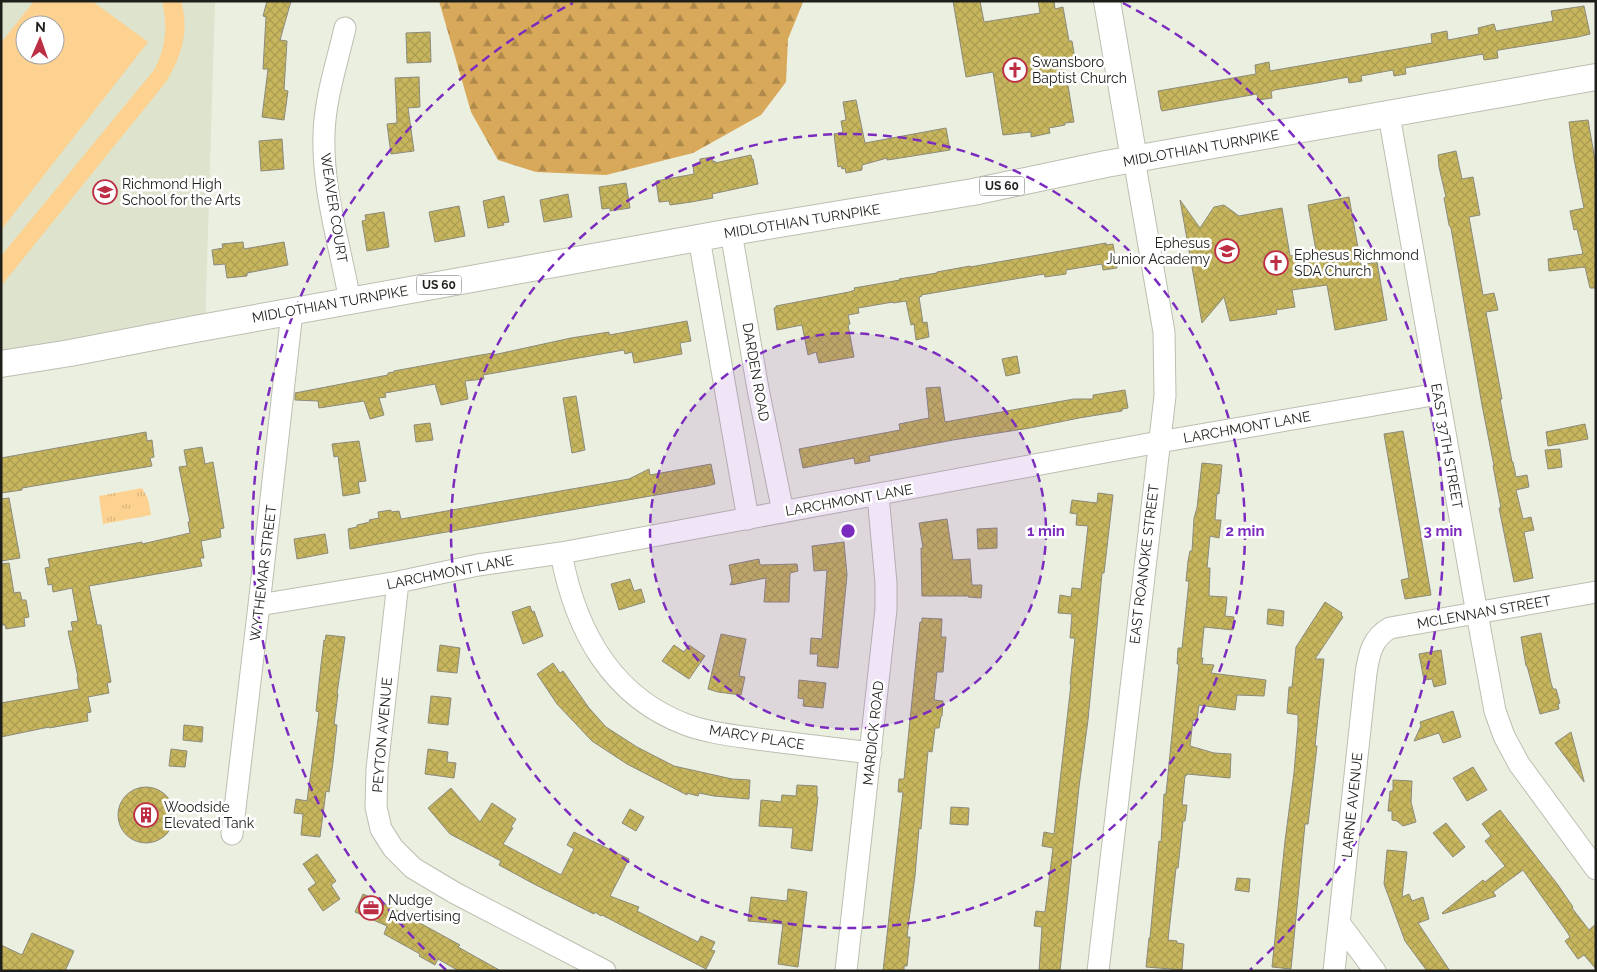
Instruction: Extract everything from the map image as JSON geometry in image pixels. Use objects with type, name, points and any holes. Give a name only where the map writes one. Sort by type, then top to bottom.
[{"type":"main road","points":[[1107,1],[1134,159]]},
{"type":"main road","name":"MIDLOTHIAN TURNPIKE","points":[[4,363],[70,353],[350,300],[731,232],[963,193],[1134,159],[1596,77]]},
{"type":"street","name":"WEAVER COURT","points":[[345,28],[327,105],[324,133],[325,166],[350,300]]},
{"type":"street","name":"EAST 37TH STREET","points":[[1389,115],[1495,711],[1504,736],[1524,771],[1596,868]]},
{"type":"street","name":"EAST ROANOKE STREET","points":[[1098,971],[1158,442],[1165,396],[1164,332],[1134,159]]},
{"type":"street","name":"DARDEN ROAD","points":[[731,232],[758,389],[783,512]]},
{"type":"street","points":[[699,238],[748,519]]},
{"type":"street","name":"WYTHEMAR STREET","points":[[232,834],[292,312]]},
{"type":"street","name":"LARCHMONT LANE","points":[[259,605],[398,582],[478,565],[561,553],[1158,442],[1438,394]]},
{"type":"street","name":"MARDICK ROAD","points":[[846,971],[886,609],[886,573],[878,495]]},
{"type":"street","name":"MARCY PLACE","points":[[561,553],[566,576],[585,630],[605,664],[622,684],[643,702],[667,716],[688,725],[720,734],[871,753]]},
{"type":"street","name":"PEYTON AVENUE","points":[[398,582],[377,769],[376,807],[381,829],[393,848],[413,868],[605,971]]},
{"type":"street","name":"MCLENNAN STREET","points":[[1376,640],[1390,628],[1596,592]]},
{"type":"street","name":"LARNE AVENUE","points":[[1334,971],[1366,673],[1369,656],[1376,640]]},
{"type":"street","points":[[1340,924],[1375,971]]},
{"type":"shaded area","name":"Richmond High School for the Arts","points":[[1,1],[215,1],[205,329],[1,363]]},
{"type":"green space","points":[[34,1],[92,1],[148,42],[1,230],[1,43],[15,25],[15,65],[65,65],[65,15],[23,15]]},
{"type":"green space","points":[[162,1],[181,1],[185,23],[180,53],[166,82],[1,286],[1,256],[154,70],[165,37]]},
{"type":"green space","points":[[439,1],[803,2],[788,39],[786,82],[761,115],[693,153],[606,175],[536,172],[498,160],[471,112]]},
{"type":"green space","points":[[142,488],[148,499],[151,515],[103,524],[99,496]]},
{"type":"building","points":[[267,1],[291,1],[280,40],[287,41],[284,90],[288,91],[284,120],[262,117],[268,69],[263,69],[266,17],[263,16]]},
{"type":"building","name":"Swansboro Baptist Church","points":[[953,1],[980,1],[984,22],[1040,13],[1038,1],[1054,1],[1055,9],[1063,7],[1069,41],[1072,41],[1076,65],[1065,67],[1074,122],[1049,128],[1050,133],[1031,137],[1031,132],[1003,135],[993,72],[966,77]]},
{"type":"building","points":[[1584,6],[1590,34],[1499,50],[1497,51],[1498,58],[1484,60],[1483,54],[1405,68],[1406,74],[1394,76],[1393,70],[1361,76],[1362,81],[1349,83],[1348,77],[1274,90],[1271,92],[1272,98],[1258,100],[1257,94],[1162,111],[1161,109],[1158,91],[1256,74],[1255,65],[1269,62],[1270,71],[1432,43],[1431,34],[1447,31],[1448,40],[1479,34],[1478,28],[1494,24],[1496,31],[1553,21],[1551,11]]},
{"type":"building","points":[[430,32],[431,62],[407,63],[406,33]]},
{"type":"building","points":[[419,77],[420,107],[408,108],[414,151],[391,154],[387,124],[397,123],[395,78]]},
{"type":"building","points":[[856,100],[865,143],[946,128],[950,150],[887,160],[887,158],[862,165],[862,170],[846,173],[845,168],[838,167],[834,134],[843,132],[841,121],[846,120],[843,102]]},
{"type":"building","points":[[1588,120],[1596,166],[1596,288],[1590,288],[1585,267],[1549,271],[1548,259],[1583,254],[1577,229],[1574,230],[1570,211],[1584,208],[1569,122]]},
{"type":"building","points":[[282,139],[284,169],[261,171],[259,141]]},
{"type":"building","points":[[1456,151],[1462,179],[1473,177],[1480,215],[1469,217],[1483,295],[1494,293],[1498,310],[1486,312],[1512,462],[1516,477],[1527,475],[1529,487],[1516,490],[1523,519],[1531,517],[1534,530],[1524,532],[1533,578],[1514,582],[1499,508],[1501,508],[1494,466],[1439,167],[1438,155]]},
{"type":"building","points":[[751,155],[758,184],[712,194],[713,198],[691,202],[670,205],[669,201],[659,202],[656,181],[694,174],[693,166],[700,164],[700,159],[712,157],[715,163]]},
{"type":"building","points":[[626,183],[630,208],[610,211],[610,208],[602,209],[599,187]]},
{"type":"building","points":[[568,194],[572,217],[544,222],[540,200]]},
{"type":"building","points":[[504,196],[509,222],[503,223],[504,225],[488,228],[483,201]]},
{"type":"building","name":"Ephesus Richmond SDA Church","points":[[1349,197],[1361,265],[1377,262],[1387,320],[1335,330],[1327,285],[1292,290],[1295,307],[1276,310],[1277,314],[1230,321],[1224,297],[1202,323],[1180,200],[1200,228],[1214,207],[1224,205],[1239,216],[1282,208],[1290,256],[1316,251],[1308,205]]},
{"type":"building","points":[[459,206],[465,236],[435,242],[429,212]]},
{"type":"building","points":[[384,212],[389,247],[367,251],[362,221],[366,220],[365,215]]},
{"type":"building","points":[[243,242],[244,249],[284,242],[288,265],[247,273],[247,276],[227,278],[225,264],[214,265],[212,250],[223,248],[222,244]]},
{"type":"building","points":[[1106,243],[1106,245],[1113,244],[1117,268],[1103,270],[1102,264],[1066,270],[1066,274],[1045,277],[1044,274],[921,295],[919,297],[923,323],[927,322],[929,337],[916,340],[914,324],[911,325],[906,301],[858,308],[859,313],[848,315],[854,357],[819,363],[816,352],[808,355],[802,325],[777,330],[774,308],[776,306],[849,292],[855,290],[854,288],[899,279]]},
{"type":"building","points":[[687,321],[691,341],[680,343],[682,354],[634,363],[632,352],[625,354],[624,350],[483,375],[484,379],[465,381],[468,399],[441,405],[435,384],[385,393],[386,397],[379,398],[384,415],[370,419],[364,401],[319,408],[318,401],[295,400],[295,393],[388,375],[388,373],[394,371],[493,353],[493,355],[571,338],[609,332],[609,335]]},
{"type":"building","points":[[1017,356],[1020,373],[1006,376],[1002,359]]},
{"type":"building","points":[[940,387],[945,422],[1074,399],[1093,399],[1093,395],[1125,390],[1128,408],[1122,409],[1122,411],[869,456],[870,461],[855,464],[854,458],[803,468],[799,449],[900,430],[899,424],[929,418],[926,388]]},
{"type":"building","points":[[576,396],[585,450],[572,453],[563,398]]},
{"type":"building","points":[[430,423],[433,440],[416,442],[414,425]]},
{"type":"building","points":[[1585,424],[1588,439],[1548,446],[1546,432]]},
{"type":"building","points":[[1403,431],[1431,595],[1405,599],[1401,580],[1409,578],[1384,434]]},
{"type":"building","points":[[146,432],[147,441],[152,440],[154,457],[150,458],[152,466],[1,493],[1,458]]},
{"type":"building","points":[[359,441],[366,481],[358,482],[360,493],[343,496],[338,456],[334,457],[332,444]]},
{"type":"building","points":[[202,447],[205,464],[213,462],[224,528],[220,529],[221,537],[201,541],[204,558],[200,558],[202,566],[89,586],[97,625],[101,625],[111,682],[107,683],[109,693],[88,697],[91,712],[87,713],[88,721],[1,737],[1,703],[79,689],[68,631],[73,631],[71,622],[78,621],[72,588],[53,592],[52,584],[48,585],[45,568],[50,567],[48,559],[142,542],[142,544],[190,533],[188,522],[190,522],[179,467],[187,466],[184,450]]},
{"type":"building","points":[[1560,449],[1562,467],[1548,469],[1545,450]]},
{"type":"building","points":[[1202,463],[1222,465],[1215,520],[1221,520],[1219,538],[1210,536],[1207,568],[1210,568],[1209,596],[1227,597],[1225,616],[1234,617],[1233,630],[1204,627],[1202,664],[1214,665],[1211,673],[1266,680],[1264,696],[1237,695],[1235,710],[1199,705],[1197,720],[1193,720],[1190,746],[1214,753],[1231,754],[1230,778],[1187,774],[1185,776],[1182,805],[1187,805],[1185,821],[1183,821],[1178,868],[1176,868],[1168,940],[1184,944],[1182,970],[1146,967],[1159,841],[1161,842],[1164,794],[1166,794],[1179,664],[1177,664],[1178,648],[1182,648],[1189,581],[1186,581],[1188,561],[1190,551],[1192,551],[1194,518],[1197,508]]},
{"type":"building","points":[[711,464],[715,484],[707,486],[350,549],[348,529],[379,518],[378,512],[399,511],[401,519],[629,479],[649,469],[650,475]]},
{"type":"building","points":[[1098,493],[1113,495],[1104,573],[1102,573],[1088,720],[1079,787],[1060,971],[1039,971],[1042,927],[1034,926],[1036,911],[1045,912],[1053,848],[1042,846],[1044,832],[1054,834],[1075,638],[1070,638],[1072,614],[1058,613],[1060,595],[1071,597],[1072,588],[1081,589],[1088,526],[1076,525],[1077,514],[1070,513],[1072,500],[1097,503]]},
{"type":"building","points":[[9,498],[20,558],[1,561],[1,499]]},
{"type":"building","points":[[947,519],[953,560],[970,559],[972,585],[982,585],[981,598],[969,596],[922,596],[921,548],[923,548],[919,523]]},
{"type":"building","points":[[997,528],[997,548],[978,549],[977,529]]},
{"type":"building","points":[[325,534],[328,553],[297,559],[294,539]]},
{"type":"building","points":[[844,542],[847,575],[838,668],[817,666],[818,654],[810,654],[811,638],[822,639],[827,570],[814,571],[812,546]]},
{"type":"building","points":[[759,559],[760,565],[797,564],[798,571],[790,573],[789,602],[764,602],[766,578],[730,585],[732,581],[729,565]]},
{"type":"building","points":[[9,563],[14,593],[20,592],[22,600],[26,600],[29,617],[24,618],[25,626],[6,629],[5,625],[1,625],[1,564]]},
{"type":"building","points":[[630,579],[634,591],[641,589],[645,602],[619,610],[611,584]]},
{"type":"building","points":[[1325,602],[1342,613],[1343,617],[1315,659],[1324,659],[1315,746],[1317,746],[1308,824],[1305,824],[1291,969],[1272,967],[1298,726],[1298,715],[1287,713],[1289,687],[1292,687],[1296,647]]},
{"type":"building","points":[[530,606],[532,612],[534,611],[543,636],[523,644],[512,612]]},
{"type":"building","points":[[1268,609],[1284,611],[1283,626],[1267,624]]},
{"type":"building","points":[[922,618],[942,619],[941,637],[946,637],[943,672],[937,672],[934,700],[943,701],[942,716],[939,728],[935,728],[932,752],[928,751],[921,829],[919,828],[907,937],[910,937],[907,966],[904,966],[904,971],[883,971],[903,792],[898,792],[899,779],[904,779],[920,622],[922,622]]},
{"type":"building","points":[[1541,633],[1551,683],[1553,689],[1556,689],[1560,703],[1558,704],[1559,709],[1540,714],[1526,666],[1521,637]]},
{"type":"building","points":[[721,634],[746,639],[739,676],[745,677],[741,695],[708,689]]},
{"type":"building","points":[[326,635],[345,637],[334,724],[337,725],[333,762],[329,792],[326,791],[320,837],[301,835],[303,814],[294,813],[296,799],[307,801],[319,712],[316,711]]},
{"type":"building","points":[[440,645],[460,648],[457,673],[437,671]]},
{"type":"building","points":[[674,645],[684,652],[689,645],[705,656],[689,679],[662,661]]},
{"type":"building","points":[[1441,650],[1446,684],[1434,687],[1432,679],[1424,680],[1419,654]]},
{"type":"building","points":[[553,663],[560,673],[563,671],[589,708],[606,727],[637,747],[674,766],[732,779],[750,780],[749,799],[699,793],[698,796],[687,793],[687,795],[627,764],[592,741],[557,704],[537,674]]},
{"type":"building","points":[[799,680],[826,683],[823,708],[803,706],[804,699],[798,698]]},
{"type":"building","points":[[431,696],[451,698],[448,725],[428,723]]},
{"type":"building","points":[[1453,711],[1461,737],[1443,743],[1439,733],[1414,741],[1421,726],[1420,722]]},
{"type":"building","points":[[184,725],[203,727],[202,742],[183,740]]},
{"type":"building","points":[[1571,732],[1584,781],[1584,782],[1555,743]]},
{"type":"building","points":[[171,749],[187,751],[185,767],[169,766]]},
{"type":"building","points":[[428,749],[448,752],[447,762],[456,763],[454,778],[425,774]]},
{"type":"building","points":[[1473,767],[1487,790],[1467,801],[1453,778]]},
{"type":"building","points":[[1393,780],[1412,781],[1411,802],[1416,822],[1403,826],[1397,821],[1392,820],[1392,811],[1388,811],[1390,791],[1393,791]]},
{"type":"building","points":[[797,785],[817,786],[818,797],[812,851],[791,848],[793,828],[759,826],[761,800],[781,802],[782,795],[796,796]]},
{"type":"building","name":"Woodside Elevated Tank","points":[[140,787],[152,787],[162,791],[170,799],[174,815],[170,831],[162,839],[152,843],[140,843],[130,839],[122,831],[118,821],[118,809],[122,799],[130,791]]},
{"type":"building","points":[[451,788],[480,822],[492,803],[516,819],[503,844],[561,875],[574,849],[567,845],[574,832],[629,859],[610,896],[639,907],[637,911],[698,942],[701,936],[715,942],[711,950],[715,951],[706,969],[602,915],[595,912],[594,914],[534,884],[499,865],[501,861],[450,834],[428,808]]},
{"type":"building","points":[[951,807],[969,808],[968,825],[950,824]]},
{"type":"building","points":[[630,809],[644,817],[636,831],[622,823]]},
{"type":"building","points":[[1500,810],[1558,885],[1572,908],[1589,930],[1596,924],[1596,969],[1584,955],[1578,959],[1565,941],[1570,937],[1567,932],[1523,870],[1493,892],[1496,896],[1442,913],[1483,880],[1485,882],[1505,866],[1485,841],[1491,836],[1482,824]]},
{"type":"building","points":[[1446,823],[1465,847],[1453,857],[1433,833]]},
{"type":"building","points":[[1387,850],[1407,852],[1402,897],[1409,894],[1412,901],[1423,897],[1429,919],[1418,923],[1450,971],[1427,971],[1405,941],[1384,884]]},
{"type":"building","points":[[317,854],[336,881],[331,885],[340,899],[323,911],[308,889],[316,883],[303,864]]},
{"type":"building","points":[[1237,878],[1250,879],[1249,892],[1235,890]]},
{"type":"building","points":[[788,889],[807,892],[798,967],[778,964],[783,924],[748,921],[751,897],[787,901]]},
{"type":"building","points":[[363,894],[460,945],[458,947],[501,971],[459,971],[438,959],[435,965],[419,956],[420,954],[384,934],[387,926],[355,912]]},
{"type":"building","points":[[32,933],[74,951],[65,971],[1,971],[1,945],[22,955]]},
{"type":"place","name":"Swansboro Baptist Church","points":[[1015,70]]},
{"type":"place","name":"Richmond High School for the Arts","points":[[105,192]]},
{"type":"place","name":"Ephesus Junior Academy","points":[[1227,251]]},
{"type":"place","name":"Ephesus Richmond SDA Church","points":[[1276,263]]},
{"type":"place","name":"Woodside Elevated Tank","points":[[146,815]]},
{"type":"place","name":"Nudge Advertising","points":[[371,908]]}]
